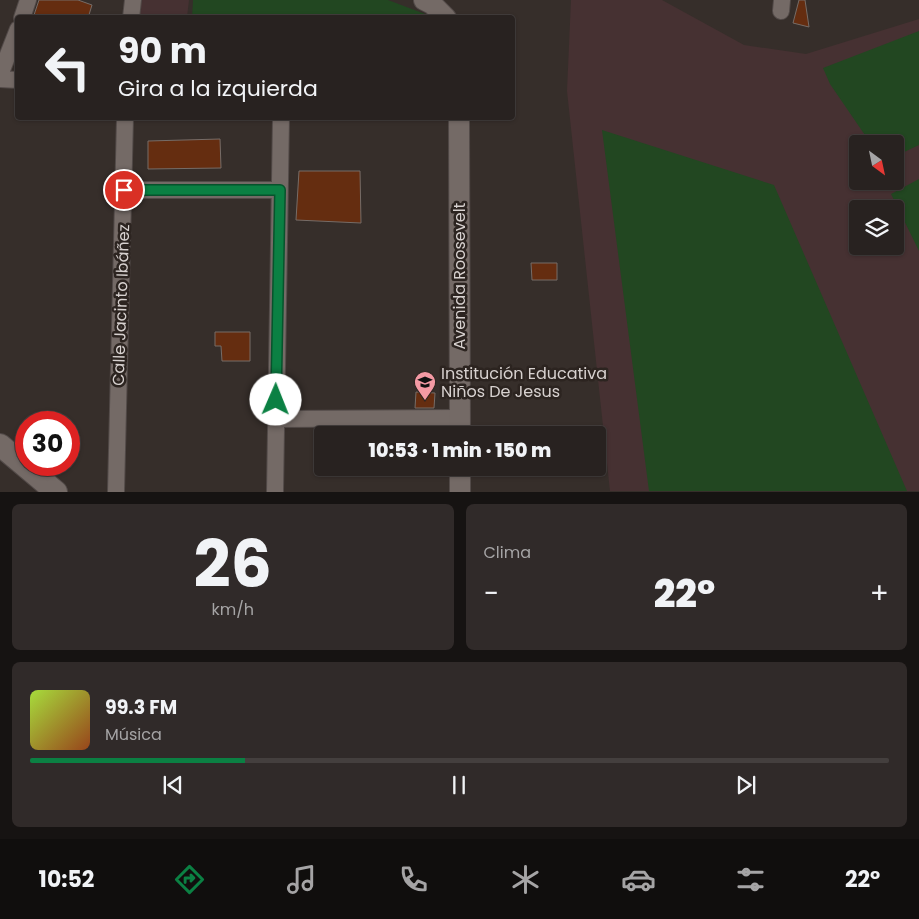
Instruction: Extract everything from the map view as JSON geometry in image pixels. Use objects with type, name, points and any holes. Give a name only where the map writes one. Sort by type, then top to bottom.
[{"type":"main road","points":[[0,445],[56,492]]},
{"type":"street","points":[[23,15],[28,0]]},
{"type":"street","points":[[131,15],[133,0]]},
{"type":"street","points":[[424,0],[432,4],[443,15]]},
{"type":"street","points":[[0,75],[15,37]]},
{"type":"street","points":[[0,79],[15,80]]},
{"type":"street","name":"Calle Jacinto Ibáñez","points":[[116,492],[125,120]]},
{"type":"street","points":[[275,492],[281,120]]},
{"type":"street","name":"Avenida Roosevelt","points":[[459,120],[460,426]]},
{"type":"street","points":[[124,190],[280,190]]},
{"type":"street","points":[[276,419],[460,426]]},
{"type":"street","points":[[460,476],[460,492]]},
{"type":"shaded area","points":[[141,0],[189,0],[187,15],[139,15]]},
{"type":"shaded area","points":[[571,0],[662,0],[744,45],[806,54],[919,19],[919,491],[610,491],[606,454],[606,426],[603,426],[567,91]]},
{"type":"green space","points":[[193,0],[388,0],[428,15],[192,15]]},
{"type":"green space","points":[[919,31],[919,145],[904,152],[904,135],[865,135],[830,84],[823,68]]},
{"type":"green space","points":[[602,130],[774,185],[907,491],[649,491]]},
{"type":"green space","points":[[919,179],[919,251],[904,220],[904,200],[894,200],[891,194],[898,190],[904,190],[904,187]]},
{"type":"building","points":[[39,0],[78,0],[92,5],[89,15],[34,15]]},
{"type":"building","points":[[799,0],[805,0],[809,27],[793,23]]},
{"type":"building","points":[[220,139],[221,168],[148,169],[148,141]]},
{"type":"building","points":[[299,171],[360,171],[361,223],[296,220]]},
{"type":"building","points":[[531,263],[557,263],[557,280],[532,280]]},
{"type":"building","points":[[215,332],[250,332],[250,361],[222,361],[221,346],[215,346]]},
{"type":"building","name":"Institución Educativa Niños De Jesus","points":[[416,392],[435,393],[434,408],[415,408]]},
{"type":"place","name":"Institución Educativa Niños De Jesus","points":[[425,401]]},
{"type":"route","points":[[124,190],[280,190],[276,400]]}]
